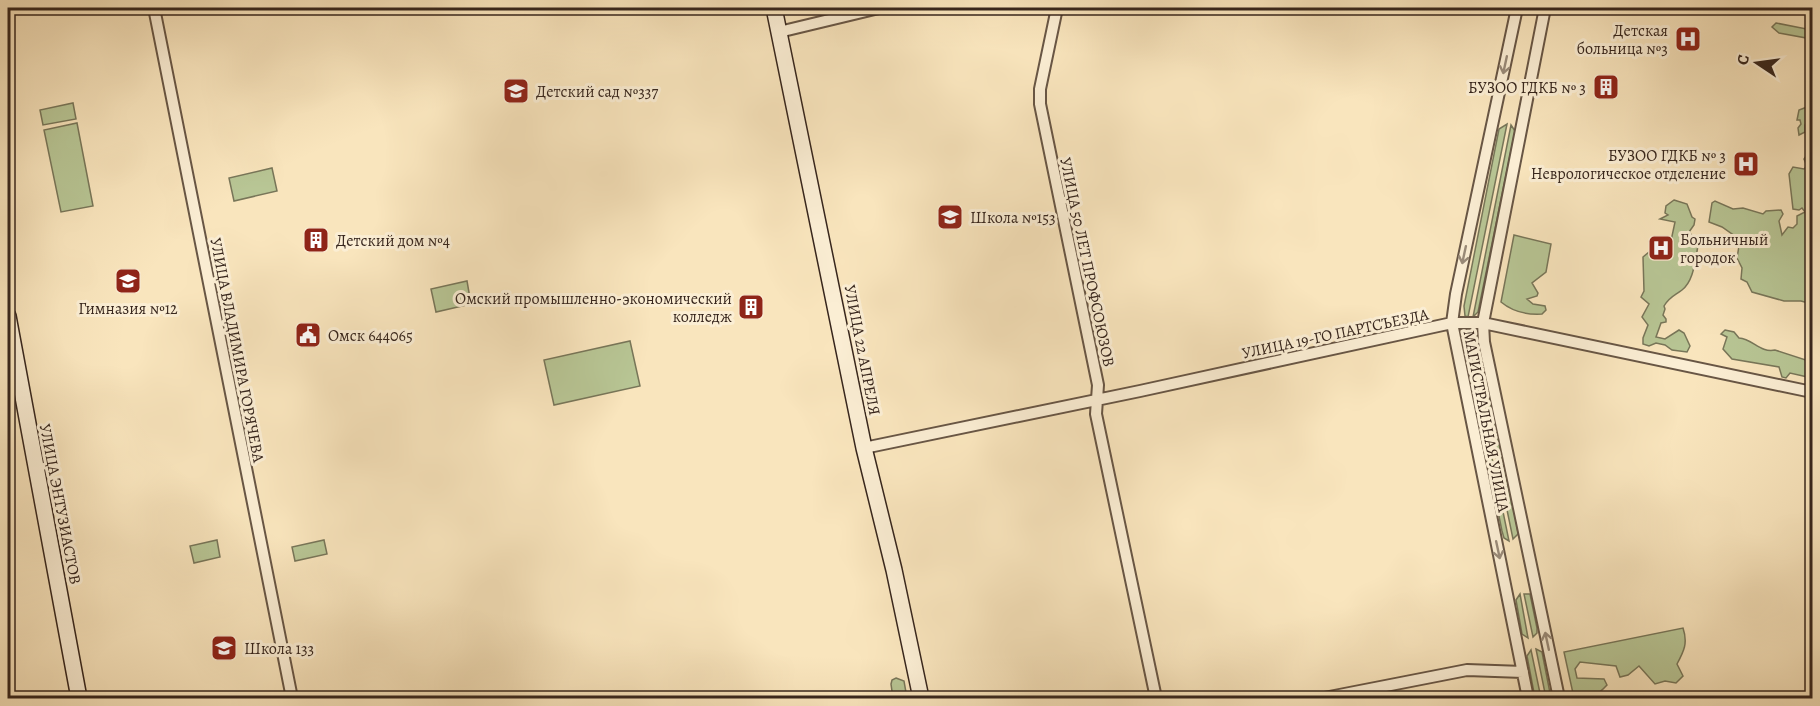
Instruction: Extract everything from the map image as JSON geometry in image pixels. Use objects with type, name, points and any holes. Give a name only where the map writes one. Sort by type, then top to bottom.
[{"type":"main road","name":"УЛИЦА 22 АПРЕЛЯ","points":[[774,8],[864,448],[894,570],[921,699]]},
{"type":"main road","name":"УЛИЦА ЭНТУЗИАСТОВ","points":[[8,316],[79,699]]},
{"type":"street","name":"УЛИЦА ВЛАДИМИРА ГОРЯЧЕВА","points":[[154,8],[292,699]]},
{"type":"street","points":[[779,32],[879,8]]},
{"type":"street","name":"УЛИЦА 50 ЛЕТ ПРОФСОЮЗОВ","points":[[1057,8],[1040,89],[1040,104],[1098,385],[1095,401],[1096,414],[1156,699]]},
{"type":"street","name":"МАГИСТРАЛЬНАЯ УЛИЦА","points":[[1517,8],[1456,294],[1452,323],[1528,699]]},
{"type":"street","name":"МАГИСТРАЛЬНАЯ УЛИЦА","points":[[1545,8],[1483,323],[1484,342],[1559,699]]},
{"type":"street","name":"УЛИЦА 19-ГО ПАРТСЪЕЗДА","points":[[864,448],[1095,401],[1452,323],[1483,323],[1812,392]]},
{"type":"street","points":[[1324,699],[1467,670],[1523,672]]},
{"type":"green space","points":[[1776,23],[1812,30],[1812,39],[1779,33],[1772,27]]},
{"type":"green space","points":[[73,103],[76,119],[43,125],[40,110]]},
{"type":"green space","points":[[1807,107],[1811,112],[1812,122],[1805,125],[1805,132],[1799,135],[1798,128],[1801,124],[1800,120],[1797,120],[1799,110]]},
{"type":"green space","points":[[77,123],[93,206],[61,212],[44,130]]},
{"type":"green space","points":[[1507,124],[1468,317],[1465,316],[1464,306],[1499,129]]},
{"type":"green space","points":[[1511,125],[1515,131],[1478,312],[1473,317]]},
{"type":"green space","points":[[1812,147],[1812,304],[1801,301],[1784,301],[1752,292],[1747,282],[1741,279],[1742,268],[1737,258],[1739,239],[1722,227],[1709,222],[1712,203],[1715,201],[1733,209],[1743,208],[1763,214],[1766,211],[1781,210],[1783,214],[1779,221],[1782,235],[1788,227],[1793,228],[1797,224],[1797,216],[1805,212],[1802,208],[1793,209],[1789,174],[1793,167],[1804,169],[1807,166],[1804,159]]},
{"type":"green space","points":[[272,168],[277,191],[234,201],[229,178]]},
{"type":"green space","points":[[1674,200],[1687,204],[1695,219],[1689,232],[1698,242],[1698,246],[1689,281],[1664,306],[1663,315],[1666,322],[1661,323],[1656,337],[1665,339],[1679,330],[1684,333],[1690,346],[1687,352],[1672,350],[1656,343],[1649,346],[1643,344],[1648,325],[1642,317],[1649,304],[1641,297],[1644,291],[1643,257],[1649,252],[1668,255],[1675,222],[1660,219],[1668,215],[1665,213],[1666,206]]},
{"type":"green space","points":[[1514,235],[1551,244],[1546,272],[1532,283],[1538,293],[1537,296],[1527,299],[1533,304],[1545,306],[1546,310],[1542,314],[1520,312],[1501,302]]},
{"type":"green space","points":[[467,281],[471,304],[436,312],[431,289]]},
{"type":"green space","points":[[1725,330],[1734,332],[1739,338],[1765,350],[1775,350],[1812,362],[1812,378],[1790,373],[1786,378],[1782,377],[1779,367],[1732,359],[1723,349],[1727,337],[1721,334]]},
{"type":"green space","points":[[1473,333],[1479,342],[1517,526],[1518,534],[1513,539],[1473,345]]},
{"type":"green space","points":[[1468,334],[1509,541],[1504,538],[1502,531],[1463,340]]},
{"type":"green space","points":[[630,341],[640,386],[554,405],[544,360]]},
{"type":"green space","points":[[217,540],[220,557],[194,563],[190,546]]},
{"type":"green space","points":[[324,540],[327,554],[295,561],[292,547]]},
{"type":"green space","points":[[1520,594],[1528,638],[1522,634],[1516,600]]},
{"type":"green space","points":[[1524,594],[1530,594],[1537,628],[1537,633],[1533,637]]},
{"type":"green space","points":[[1683,628],[1684,647],[1677,664],[1683,676],[1676,683],[1665,681],[1655,684],[1639,666],[1628,675],[1620,677],[1616,666],[1580,662],[1575,669],[1577,678],[1604,679],[1607,685],[1592,696],[1574,698],[1564,652]]},
{"type":"green space","points":[[1536,649],[1542,652],[1551,698],[1546,698]]},
{"type":"green space","points":[[1531,650],[1541,698],[1535,698],[1527,656]]},
{"type":"green space","points":[[896,678],[904,681],[907,698],[893,698],[891,684]]},
{"type":"place","name":"Детская больница №3","points":[[1688,39]]},
{"type":"place","name":"БУЗОО ГДКБ № 3","points":[[1606,87]]},
{"type":"place","name":"Детский сад №337","points":[[516,91]]},
{"type":"place","name":"БУЗОО ГДКБ № 3 Неврологическое отделение","points":[[1746,164]]},
{"type":"place","name":"Школа №153","points":[[950,217]]},
{"type":"place","name":"Детский дом №4","points":[[316,240]]},
{"type":"place","name":"Больничный городок","points":[[1661,248]]},
{"type":"place","name":"Гимназия №12","points":[[128,281]]},
{"type":"place","name":"Омский промышленно-экономический колледж","points":[[751,307]]},
{"type":"place","name":"Омск 644065","points":[[308,335]]},
{"type":"place","name":"Школа 133","points":[[224,648]]}]
